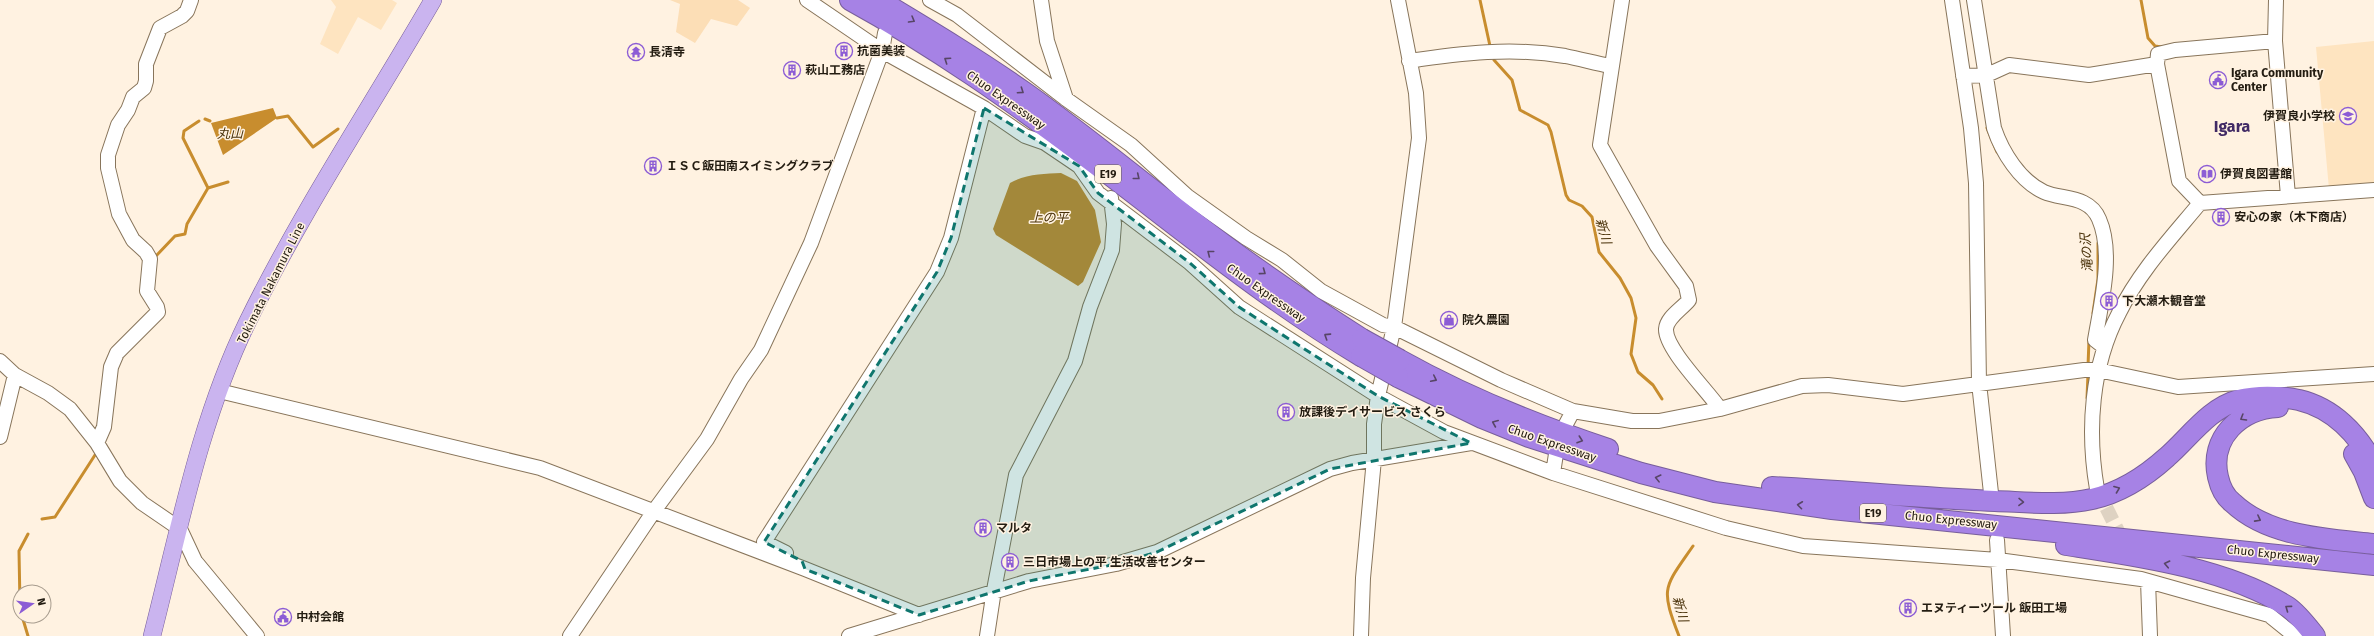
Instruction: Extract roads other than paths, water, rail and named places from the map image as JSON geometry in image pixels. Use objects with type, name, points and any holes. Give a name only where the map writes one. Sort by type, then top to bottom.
[{"type":"highway","name":"Chuo Expressway","points":[[850,0],[938,53],[994,91],[1090,160],[1277,303],[1399,368],[1455,405],[1529,437],[1641,473],[1715,492],[1832,509],[2370,553]]},
{"type":"highway","name":"Chuo Expressway","points":[[879,0],[930,30],[1026,94],[1110,155],[1198,226],[1300,299],[1362,348]]},
{"type":"highway","name":"Chuo Expressway","points":[[1399,368],[1580,440],[1697,474],[1772,487],[1874,501],[2370,553]]},
{"type":"highway","points":[[1772,487],[2005,501],[2066,502],[2092,499],[2129,485],[2143,476],[2166,458],[2208,417],[2226,405],[2252,398],[2279,396],[2308,402],[2338,418],[2357,439],[2374,465]]},
{"type":"highway","points":[[2370,553],[2260,521],[2233,503],[2220,485],[2216,466],[2219,444],[2235,422],[2253,411],[2276,407],[2293,409],[2319,418],[2331,426],[2341,436],[2357,459],[2374,498]]},
{"type":"highway","points":[[1832,509],[1862,521],[2009,536],[2094,550],[2194,570],[2262,592],[2289,608],[2315,636]]},
{"type":"main road","name":"Tokimata Nakamura Line","points":[[152,636],[180,529],[196,458],[219,391],[246,325],[296,231],[433,0]]},
{"type":"street","points":[[97,443],[104,427],[111,367],[117,353],[158,312],[157,307],[148,291],[150,259],[146,252],[133,240],[119,214],[108,168],[108,155],[118,125],[128,110],[133,97],[144,88],[146,80],[146,64],[160,28],[182,16],[187,11],[191,0]]},
{"type":"street","points":[[807,0],[882,51],[984,108],[1025,136],[1045,143],[1079,166],[1098,193],[1190,263],[1239,307],[1378,396],[1444,432],[1553,473],[1726,528],[1803,546],[1998,560],[2144,580],[2269,615],[2295,636]]},
{"type":"street","points":[[930,0],[957,15],[1066,99],[1187,196],[1246,238],[1282,260],[1321,291],[1383,325],[1394,327],[1501,380],[1572,411],[1632,421],[1659,421],[1720,409],[1802,386],[1828,385],[1903,394],[1979,383],[2091,370],[2178,387],[2374,374]]},
{"type":"street","points":[[1041,0],[1048,40],[1066,99]]},
{"type":"street","points":[[1361,636],[1363,578],[1378,396],[1394,327],[1419,138],[1416,93],[1398,0]]},
{"type":"street","points":[[1622,0],[1610,66],[1600,145],[1657,246],[1686,286],[1689,300],[1670,319],[1666,329],[1672,350],[1720,409]]},
{"type":"street","points":[[1952,0],[1999,145],[2035,187],[2045,193],[2078,200],[2087,205],[2099,217],[2104,235],[2106,254],[2095,340],[2104,346]]},
{"type":"street","points":[[1974,0],[1976,75],[1971,128],[1976,183],[1979,383],[1991,493]]},
{"type":"street","points":[[2276,0],[2275,41],[2288,196]]},
{"type":"street","points":[[570,636],[654,511],[707,439],[741,379],[761,350],[811,243],[882,51],[885,33]]},
{"type":"street","points":[[2200,203],[2179,181],[2157,64],[2158,54],[2175,50],[2275,41]]},
{"type":"street","points":[[1409,61],[1457,54],[1530,53],[1565,56],[1610,66]]},
{"type":"street","points":[[1976,75],[2009,65],[2089,75],[2157,64]]},
{"type":"street","points":[[805,569],[802,561],[764,542],[937,272],[951,238],[984,108]]},
{"type":"street","points":[[987,636],[994,590],[1016,475],[1067,380],[1075,361],[1090,306],[1112,250],[1114,224],[1110,202],[1114,186]]},
{"type":"street","points":[[2097,488],[2092,421],[2091,370],[2119,313],[2147,267],[2200,203],[2374,190]]},
{"type":"street","points":[[0,361],[15,375],[48,393],[70,409],[97,443],[120,481],[142,503],[180,529],[195,560],[257,636]]},
{"type":"street","points":[[0,437],[15,375]]},
{"type":"street","points":[[219,391],[540,468],[805,569],[919,615]]},
{"type":"street","points":[[1566,424],[1572,411]]},
{"type":"street","points":[[849,636],[994,590],[1029,581],[1116,564],[1157,552],[1330,469],[1374,459],[1471,443]]},
{"type":"street","points":[[1553,473],[1556,454]]},
{"type":"street","points":[[1996,540],[2003,636]]},
{"type":"street","points":[[2133,562],[2144,580],[2150,636]]},
{"type":"water","name":"丸山","points":[[273,108],[277,118],[223,155],[211,123]]},
{"type":"water","name":"上の平","points":[[1061,173],[1077,181],[1095,210],[1101,242],[1083,282],[1078,286],[996,235],[993,229],[1010,183],[1028,176]]},
{"type":"waterway","name":"新川","points":[[1480,0],[1490,46]]},
{"type":"waterway","points":[[2141,0],[2148,38],[2155,46],[2162,47]]},
{"type":"waterway","name":"新川","points":[[1494,60],[1512,80],[1520,110],[1548,125],[1566,195],[1569,200],[1582,206],[1592,217],[1599,252],[1620,278],[1631,298],[1636,318],[1631,354],[1638,372],[1653,385],[1662,399]]},
{"type":"waterway","points":[[277,118],[288,116],[313,147],[338,129]]},
{"type":"waterway","points":[[205,119],[210,121]]},
{"type":"waterway","points":[[155,257],[175,236],[185,234],[187,224],[208,188],[183,138],[184,131],[199,121]]},
{"type":"waterway","name":"滝の沢","points":[[1987,128],[1997,152]]},
{"type":"waterway","points":[[208,188],[228,182]]},
{"type":"waterway","name":"滝の沢","points":[[2093,313],[2098,279],[2098,243]]},
{"type":"waterway","name":"滝の沢","points":[[2088,366],[2089,340]]},
{"type":"waterway","name":"滝の沢","points":[[2087,398],[2088,374]]},
{"type":"waterway","points":[[42,519],[55,517],[95,455]]},
{"type":"waterway","points":[[20,584],[19,551],[28,534]]},
{"type":"waterway","name":"新川","points":[[1679,636],[1669,607],[1667,597],[1668,588],[1676,571],[1693,546]]},
{"type":"waterway","points":[[24,624],[28,636]]},
{"type":"tunnel","points":[[2097,489],[2125,545]]},
{"type":"place","name":"抗菌美装","points":[[844,51]]},
{"type":"place","name":"長清寺","points":[[636,52]]},
{"type":"place","name":"萩山工務店","points":[[792,70]]},
{"type":"place","name":"Igara Community Center","points":[[2218,80]]},
{"type":"place","name":"伊賀良小学校","points":[[2348,116]]},
{"type":"place","name":"ＩＳＣ飯田南スイミングクラブ","points":[[653,166]]},
{"type":"place","name":"伊賀良図書館","points":[[2207,174]]},
{"type":"place","name":"安心の家（木下商店）","points":[[2221,217]]},
{"type":"place","name":"下大瀬木観音堂","points":[[2109,301]]},
{"type":"place","name":"院久農園","points":[[1449,320]]},
{"type":"place","name":"放課後デイサービス さくら","points":[[1286,412]]},
{"type":"place","name":"マルタ","points":[[983,528]]},
{"type":"place","name":"三日市場上の平 生活改善センター","points":[[1010,562]]},
{"type":"place","name":"エヌティーツール 飯田工場","points":[[1908,608]]},
{"type":"place","name":"中村会館","points":[[283,617]]},
{"type":"district","name":"Igara","points":[[2232,126]]}]
